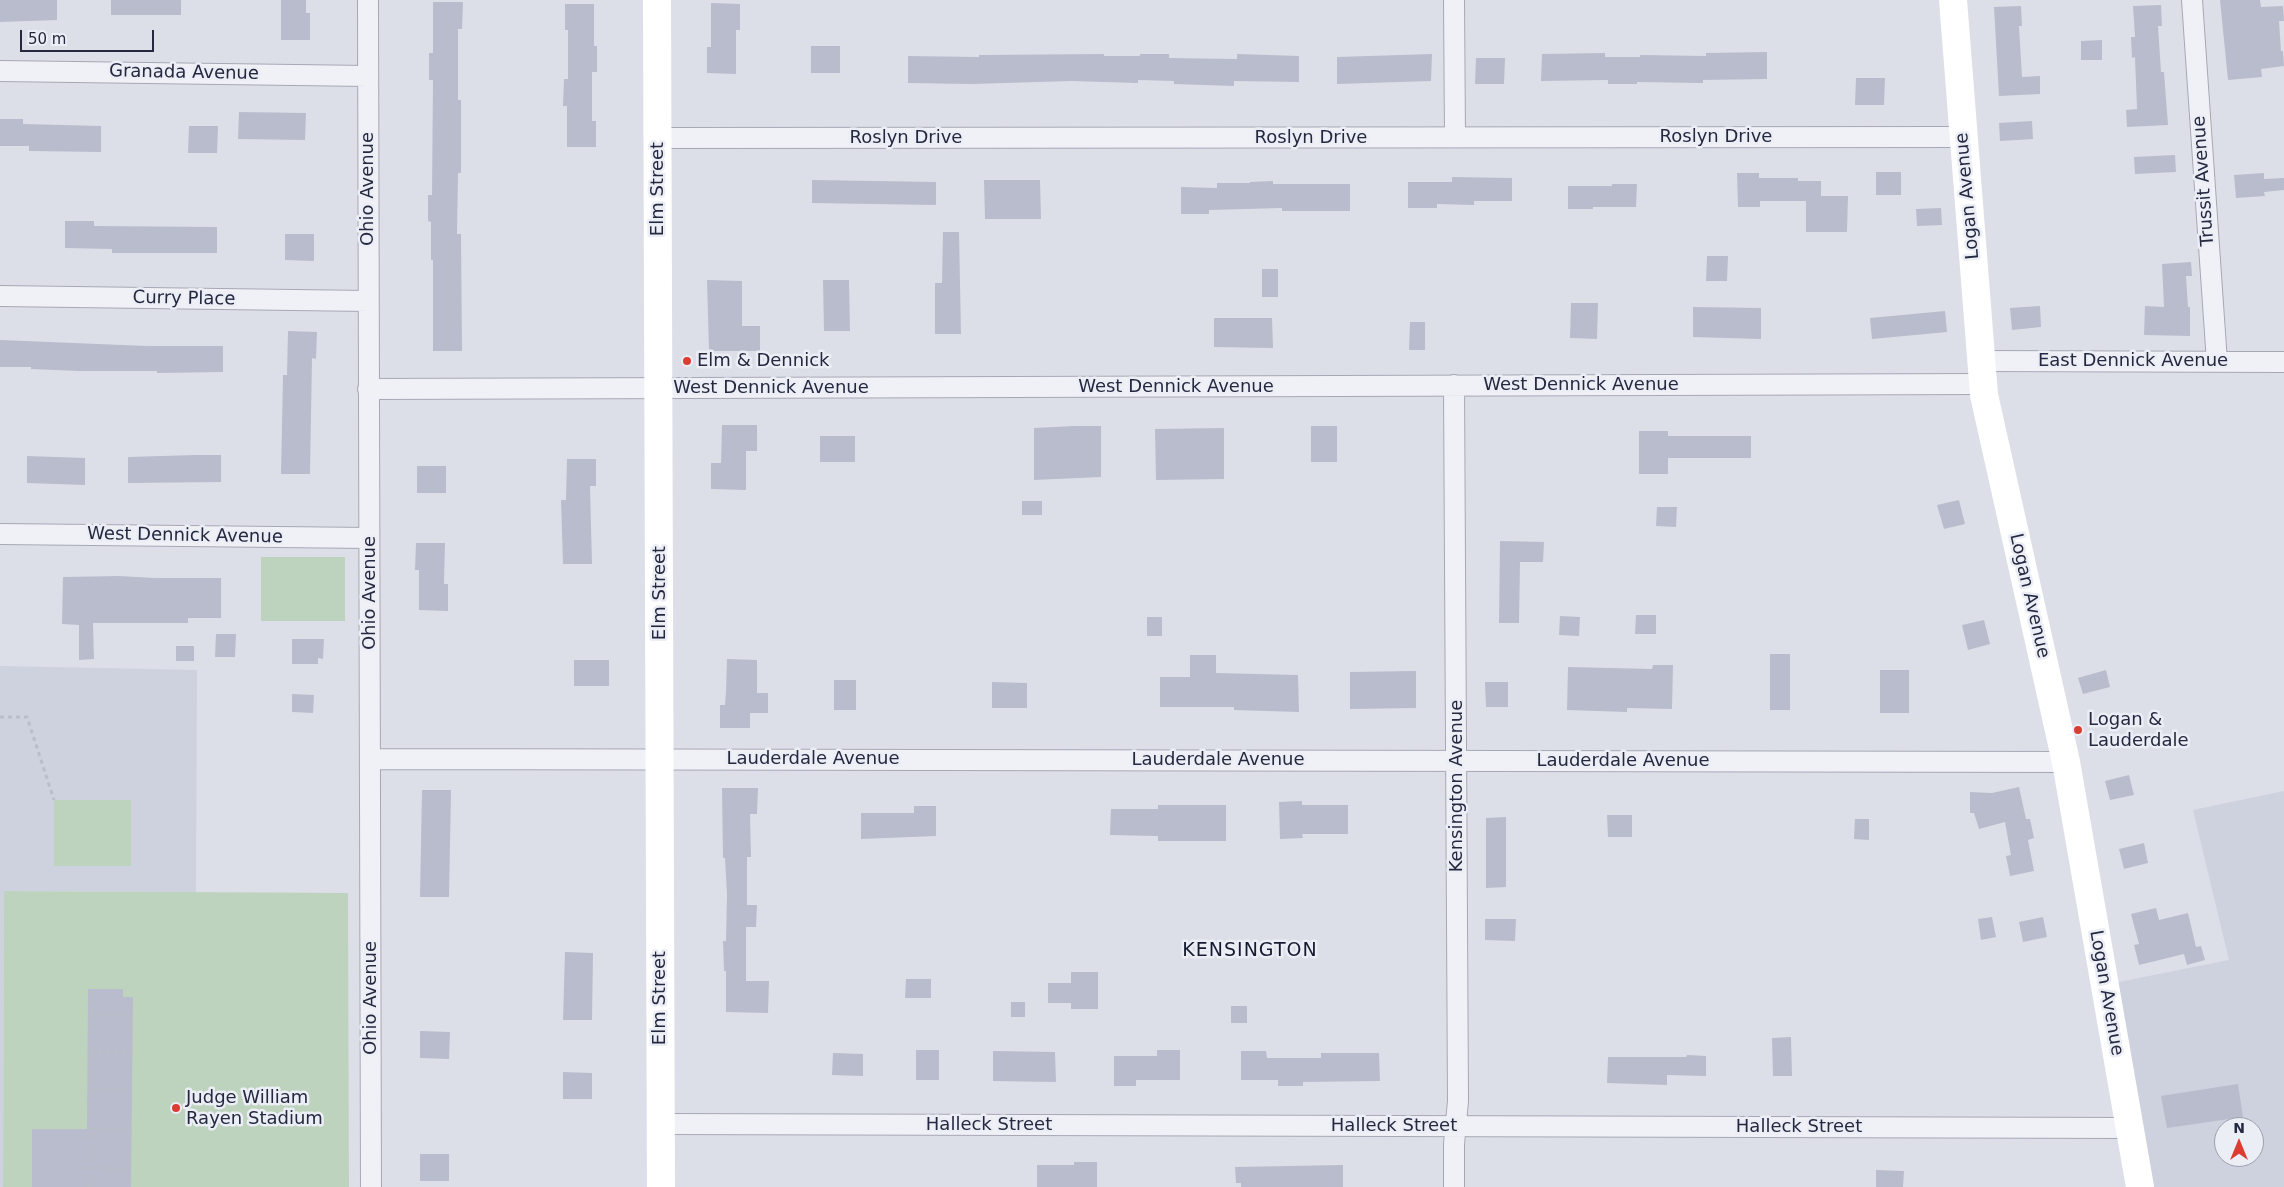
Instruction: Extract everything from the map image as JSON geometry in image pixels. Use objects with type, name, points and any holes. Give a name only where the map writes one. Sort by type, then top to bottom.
[{"type":"street","name":"Ohio Avenue","points":[[368,0],[371,1187]]},
{"type":"street","name":"Elm Street","points":[[658,0],[661,1187]]},
{"type":"street","points":[[1454,0],[1455,137]]},
{"type":"street","name":"Logan Avenue","points":[[1953,0],[1982,373],[2066,762],[2140,1187]]},
{"type":"street","name":"Trussit Avenue","points":[[2192,0],[2216,362]]},
{"type":"street","name":"Granada Avenue","points":[[0,71],[368,76]]},
{"type":"street","name":"Roslyn Drive","points":[[658,138],[1964,137]]},
{"type":"street","name":"Curry Place","points":[[0,296],[368,301]]},
{"type":"street","name":"East Dennick Avenue","points":[[1982,373],[2216,362],[2284,362]]},
{"type":"street","name":"West Dennick Avenue","points":[[368,389],[1454,385],[1982,373]]},
{"type":"street","name":"Kensington Avenue","points":[[1454,385],[1458,1101],[1455,1126],[1454,1187]]},
{"type":"street","name":"West Dennick Avenue","points":[[0,534],[370,538]]},
{"type":"street","name":"Lauderdale Avenue","points":[[370,759],[2066,762]]},
{"type":"street","name":"Halleck Street","points":[[660,1124],[2129,1128]]},
{"type":"path","points":[[0,717],[27,717],[54,800]]},
{"type":"path","points":[[89,1187],[91,990]]},
{"type":"path","points":[[91,1013],[131,1014]]},
{"type":"path","points":[[90,1052],[133,1052]]},
{"type":"path","points":[[90,1090],[132,1091]]},
{"type":"path","points":[[90,1129],[132,1130]]},
{"type":"path","points":[[89,1168],[131,1169]]},
{"type":"shaded area","points":[[0,666],[197,670],[196,892],[4,891],[3,1187],[0,1187]]},
{"type":"shaded area","points":[[2284,791],[2284,1187],[2140,1187],[2104,985],[2229,960],[2193,810]]},
{"type":"green space","points":[[261,557],[345,557],[345,621],[261,621]]},
{"type":"green space","points":[[54,800],[131,800],[131,866],[54,866]]},
{"type":"green space","name":"Judge William Rayen Stadium","points":[[4,891],[348,893],[349,1187],[3,1187]]},
{"type":"building","points":[[0,0],[57,0],[57,20],[0,22]]},
{"type":"building","points":[[111,0],[181,0],[181,15],[111,15]]},
{"type":"building","points":[[281,0],[306,0],[306,13],[310,13],[310,40],[281,40]]},
{"type":"building","points":[[2220,0],[2260,0],[2261,7],[2283,6],[2284,21],[2279,21],[2284,66],[2261,69],[2262,77],[2228,80]]},
{"type":"building","points":[[433,2],[463,2],[462,29],[458,29],[458,100],[461,100],[461,173],[458,173],[457,234],[461,234],[462,351],[433,351],[433,260],[431,260],[431,222],[428,221],[428,195],[432,195],[433,80],[429,80],[429,53],[433,53]]},
{"type":"building","points":[[711,3],[740,4],[740,30],[736,30],[736,74],[707,73],[707,47],[711,47]]},
{"type":"building","points":[[565,4],[594,4],[594,46],[597,46],[597,72],[592,72],[592,121],[596,121],[596,147],[567,147],[567,106],[563,106],[564,79],[568,79],[568,30],[565,30]]},
{"type":"building","points":[[2161,5],[2162,26],[2158,26],[2161,72],[2164,72],[2168,125],[2127,127],[2126,110],[2137,109],[2135,57],[2132,58],[2131,37],[2135,37],[2133,6]]},
{"type":"building","points":[[2021,6],[2022,26],[2019,26],[2022,77],[2040,76],[2040,94],[1999,96],[1994,7]]},
{"type":"building","points":[[2102,40],[2102,60],[2081,60],[2081,41]]},
{"type":"building","points":[[811,46],[840,46],[840,73],[811,73]]},
{"type":"building","points":[[1767,52],[1767,79],[1703,80],[1703,83],[1637,82],[1637,84],[1608,84],[1608,80],[1541,81],[1542,54],[1605,53],[1605,57],[1640,57],[1640,55],[1706,56],[1706,53]]},
{"type":"building","points":[[1104,54],[1104,56],[1140,56],[1140,54],[1169,54],[1169,58],[1237,59],[1237,54],[1299,56],[1299,82],[1234,81],[1234,86],[1174,84],[1174,81],[1138,80],[1138,83],[1071,81],[972,84],[908,83],[908,56],[979,57],[979,55]]},
{"type":"building","points":[[1432,54],[1431,81],[1337,84],[1337,57]]},
{"type":"building","points":[[1476,58],[1505,58],[1504,84],[1475,84]]},
{"type":"building","points":[[1856,78],[1885,78],[1884,105],[1855,105]]},
{"type":"building","points":[[239,112],[306,113],[305,140],[238,139]]},
{"type":"building","points":[[0,119],[23,119],[23,124],[101,126],[101,152],[29,151],[29,146],[0,146]]},
{"type":"building","points":[[2032,121],[2033,139],[2000,141],[1999,123]]},
{"type":"building","points":[[189,126],[218,126],[217,153],[188,153]]},
{"type":"building","points":[[2175,155],[2176,172],[2135,174],[2134,157]]},
{"type":"building","points":[[1876,172],[1901,172],[1901,195],[1876,195]]},
{"type":"building","points":[[1737,173],[1759,173],[1759,178],[1798,178],[1798,181],[1821,181],[1821,196],[1848,196],[1847,232],[1806,232],[1806,201],[1760,201],[1760,207],[1738,207]]},
{"type":"building","points":[[2264,173],[2264,179],[2284,178],[2284,190],[2264,192],[2265,196],[2236,198],[2234,175]]},
{"type":"building","points":[[1452,177],[1512,178],[1512,201],[1474,201],[1474,205],[1437,204],[1437,208],[1408,208],[1408,182],[1452,182]]},
{"type":"building","points":[[812,180],[936,182],[936,205],[812,203]]},
{"type":"building","points":[[984,180],[1040,180],[1041,219],[985,219]]},
{"type":"building","points":[[1273,181],[1273,184],[1350,184],[1350,211],[1282,211],[1282,208],[1209,210],[1209,214],[1181,214],[1181,187],[1217,188],[1217,183]]},
{"type":"building","points":[[1612,184],[1637,184],[1636,207],[1568,209],[1568,186],[1612,186]]},
{"type":"building","points":[[1941,208],[1942,225],[1917,226],[1916,209]]},
{"type":"building","points":[[65,221],[94,221],[94,226],[217,227],[217,253],[112,253],[112,249],[65,248]]},
{"type":"building","points":[[943,232],[959,232],[961,334],[935,334],[935,283],[942,283]]},
{"type":"building","points":[[285,234],[314,234],[314,261],[285,260]]},
{"type":"building","points":[[1707,256],[1728,256],[1727,281],[1706,281]]},
{"type":"building","points":[[2191,262],[2192,276],[2186,276],[2188,307],[2190,307],[2190,336],[2144,335],[2145,306],[2164,307],[2162,264]]},
{"type":"building","points":[[1262,269],[1278,269],[1278,297],[1262,297]]},
{"type":"building","points":[[707,280],[742,281],[742,326],[760,326],[760,351],[709,351]]},
{"type":"building","points":[[823,280],[849,280],[850,331],[824,331]]},
{"type":"building","points":[[1571,303],[1598,303],[1597,339],[1570,338]]},
{"type":"building","points":[[2040,306],[2041,327],[2012,330],[2010,308]]},
{"type":"building","points":[[1693,307],[1761,308],[1761,339],[1693,337]]},
{"type":"building","points":[[1945,311],[1947,332],[1872,339],[1870,318]]},
{"type":"building","points":[[1214,318],[1272,318],[1273,348],[1214,347]]},
{"type":"building","points":[[1410,322],[1425,322],[1425,350],[1409,350]]},
{"type":"building","points":[[288,331],[317,332],[316,359],[312,358],[310,474],[281,474],[283,375],[287,375]]},
{"type":"building","points":[[0,340],[147,346],[223,346],[223,372],[157,373],[157,371],[79,371],[31,369],[31,367],[0,367]]},
{"type":"building","points":[[722,425],[757,425],[757,451],[746,451],[746,490],[711,489],[711,463],[721,463]]},
{"type":"building","points":[[1101,426],[1101,477],[1034,480],[1034,428]]},
{"type":"building","points":[[1311,426],[1337,426],[1337,462],[1311,462]]},
{"type":"building","points":[[1224,428],[1224,479],[1156,480],[1155,429]]},
{"type":"building","points":[[1639,431],[1668,431],[1668,436],[1751,436],[1751,458],[1668,458],[1668,474],[1639,474]]},
{"type":"building","points":[[820,436],[855,436],[855,462],[820,462]]},
{"type":"building","points":[[221,455],[221,482],[128,483],[128,457]]},
{"type":"building","points":[[27,456],[85,458],[85,485],[27,483]]},
{"type":"building","points":[[567,459],[596,459],[596,486],[590,486],[592,564],[563,564],[561,500],[566,500]]},
{"type":"building","points":[[417,466],[446,466],[446,493],[417,493]]},
{"type":"building","points":[[1959,500],[1965,524],[1944,529],[1937,505]]},
{"type":"building","points":[[1022,501],[1042,501],[1042,515],[1022,515]]},
{"type":"building","points":[[1657,507],[1677,507],[1676,527],[1656,526]]},
{"type":"building","points":[[1500,541],[1544,542],[1543,562],[1520,562],[1519,623],[1499,623]]},
{"type":"building","points":[[416,543],[445,543],[444,584],[448,584],[448,611],[419,610],[419,570],[415,570]]},
{"type":"building","points":[[63,577],[221,578],[221,618],[188,618],[188,623],[93,623],[94,659],[79,660],[79,625],[62,624]]},
{"type":"building","points":[[1636,615],[1656,615],[1656,634],[1635,634]]},
{"type":"building","points":[[1560,616],[1580,617],[1579,636],[1559,635]]},
{"type":"building","points":[[1147,617],[1162,617],[1162,636],[1147,636]]},
{"type":"building","points":[[1984,620],[1990,644],[1968,650],[1962,625]]},
{"type":"building","points":[[216,634],[236,634],[235,657],[215,657]]},
{"type":"building","points":[[292,639],[324,639],[323,659],[318,658],[318,664],[292,664]]},
{"type":"building","points":[[176,646],[194,646],[194,661],[176,661]]},
{"type":"building","points":[[1770,654],[1790,654],[1790,710],[1770,710]]},
{"type":"building","points":[[1190,655],[1216,655],[1216,673],[1298,675],[1299,712],[1234,710],[1234,707],[1160,707],[1160,677],[1190,677]]},
{"type":"building","points":[[727,659],[757,660],[757,693],[768,693],[768,713],[750,713],[750,728],[720,728],[720,705],[725,705]]},
{"type":"building","points":[[574,660],[609,660],[609,686],[574,686]]},
{"type":"building","points":[[1653,665],[1673,665],[1672,709],[1627,708],[1627,712],[1567,710],[1568,667],[1652,669]]},
{"type":"building","points":[[1880,670],[1909,670],[1909,713],[1880,713]]},
{"type":"building","points":[[2106,670],[2110,687],[2083,694],[2078,678]]},
{"type":"building","points":[[1416,671],[1416,708],[1350,709],[1350,672]]},
{"type":"building","points":[[834,680],[856,680],[856,710],[834,710]]},
{"type":"building","points":[[992,682],[1027,683],[1027,708],[992,708]]},
{"type":"building","points":[[1485,682],[1508,682],[1508,707],[1486,707]]},
{"type":"building","points":[[292,694],[314,695],[313,713],[292,712]]},
{"type":"building","points":[[2129,775],[2134,795],[2110,800],[2105,781]]},
{"type":"building","points":[[2019,787],[2026,819],[2030,819],[2034,838],[2028,840],[2034,871],[2010,876],[2006,856],[2011,855],[2005,822],[1979,829],[1974,813],[1970,813],[1970,792],[1992,793]]},
{"type":"building","points":[[722,788],[758,788],[757,814],[750,814],[751,857],[747,857],[747,905],[757,905],[756,927],[746,927],[746,981],[769,981],[768,1013],[726,1012],[726,971],[724,971],[723,941],[726,941],[727,895],[725,858],[723,858]]},
{"type":"building","points":[[422,790],[451,790],[449,897],[420,897]]},
{"type":"building","points":[[1302,801],[1302,805],[1348,805],[1348,834],[1302,834],[1303,838],[1280,839],[1279,802]]},
{"type":"building","points":[[1158,805],[1226,805],[1226,841],[1158,841],[1158,836],[1110,835],[1111,809],[1158,809]]},
{"type":"building","points":[[914,806],[936,806],[936,836],[861,839],[861,813],[914,813]]},
{"type":"building","points":[[1607,815],[1632,815],[1632,837],[1608,837]]},
{"type":"building","points":[[1506,817],[1506,887],[1486,888],[1486,818]]},
{"type":"building","points":[[1855,819],[1869,819],[1869,840],[1854,839]]},
{"type":"building","points":[[2144,843],[2148,863],[2124,869],[2119,849]]},
{"type":"building","points":[[2156,908],[2159,920],[2188,913],[2196,947],[2201,946],[2205,960],[2187,965],[2184,954],[2139,965],[2134,945],[2139,944],[2131,914]]},
{"type":"building","points":[[1992,917],[1996,937],[1981,940],[1978,919]]},
{"type":"building","points":[[2043,917],[2047,937],[2023,942],[2019,922]]},
{"type":"building","points":[[1485,919],[1516,919],[1515,941],[1485,940]]},
{"type":"building","points":[[565,952],[593,953],[592,1020],[563,1020]]},
{"type":"building","points":[[1071,972],[1098,972],[1098,1009],[1071,1009],[1071,1003],[1048,1003],[1048,983],[1071,983]]},
{"type":"building","points":[[906,979],[931,979],[931,998],[905,998]]},
{"type":"building","points":[[88,989],[123,989],[123,997],[133,997],[131,1187],[32,1187],[32,1129],[87,1129]]},
{"type":"building","points":[[1011,1002],[1025,1002],[1025,1017],[1011,1017]]},
{"type":"building","points":[[1231,1006],[1247,1006],[1247,1023],[1231,1023]]},
{"type":"building","points":[[420,1031],[450,1032],[449,1059],[420,1058]]},
{"type":"building","points":[[1791,1037],[1792,1076],[1773,1076],[1772,1038]]},
{"type":"building","points":[[916,1050],[939,1050],[939,1080],[916,1080]]},
{"type":"building","points":[[1157,1050],[1180,1050],[1180,1080],[1136,1080],[1136,1086],[1114,1086],[1114,1056],[1157,1056]]},
{"type":"building","points":[[993,1051],[1055,1052],[1056,1082],[993,1081]]},
{"type":"building","points":[[1241,1051],[1266,1051],[1267,1058],[1321,1058],[1321,1053],[1379,1053],[1380,1081],[1303,1082],[1303,1086],[1278,1086],[1278,1080],[1241,1080]]},
{"type":"building","points":[[833,1053],[863,1054],[863,1076],[832,1075]]},
{"type":"building","points":[[1687,1055],[1706,1056],[1706,1076],[1667,1075],[1667,1085],[1607,1083],[1608,1057],[1686,1057]]},
{"type":"building","points":[[563,1072],[592,1073],[592,1099],[563,1099]]},
{"type":"building","points":[[2238,1084],[2243,1117],[2214,1117],[2214,1121],[2167,1128],[2161,1096]]},
{"type":"building","points":[[420,1154],[449,1154],[449,1181],[420,1181]]},
{"type":"building","points":[[1074,1162],[1097,1162],[1097,1187],[1037,1187],[1037,1165],[1074,1165]]},
{"type":"building","points":[[1343,1165],[1343,1187],[1241,1187],[1241,1183],[1236,1183],[1235,1167]]},
{"type":"building","points":[[1876,1170],[1904,1171],[1903,1187],[1876,1187]]},
{"type":"place","name":"Elm & Dennick","points":[[687,361]]},
{"type":"place","name":"Logan & Lauderdale","points":[[2078,730]]},
{"type":"place","name":"Judge William Rayen Stadium","points":[[176,1108]]},
{"type":"district","name":"KENSINGTON","points":[[1250,951]]}]
